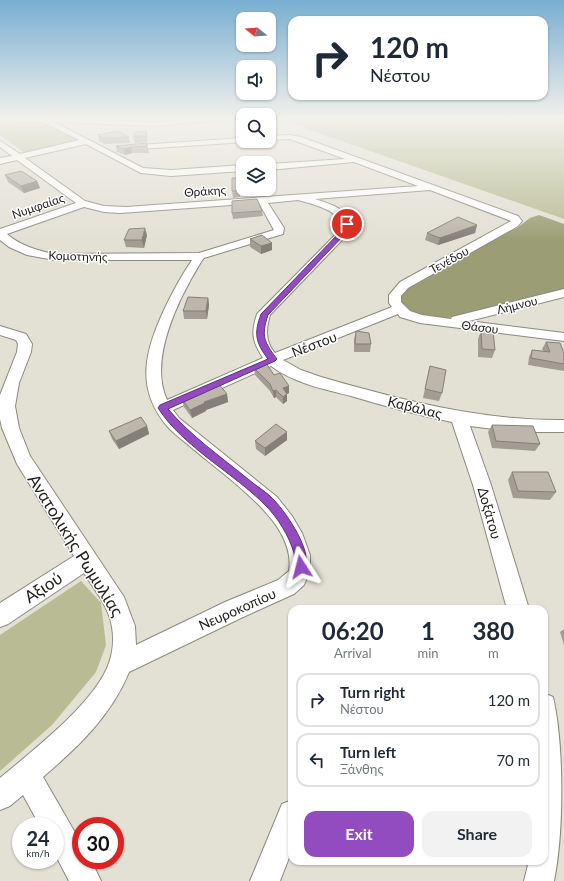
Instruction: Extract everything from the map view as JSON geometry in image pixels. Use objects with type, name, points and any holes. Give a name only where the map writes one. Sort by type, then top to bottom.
[{"type":"street","name":"Θράκης","points":[[22,159],[84,204],[100,208],[120,210],[433,187]]},
{"type":"street","points":[[120,159],[136,168],[151,172],[176,173],[236,169]]},
{"type":"street","points":[[276,166],[359,160],[433,187]]},
{"type":"street","name":"Τενέδου","points":[[399,309],[395,303],[395,297],[402,287],[516,222],[516,220],[433,187]]},
{"type":"street","name":"Καβάλας","points":[[297,197],[338,212],[345,217],[347,224],[342,234],[264,314],[260,327],[261,340],[264,348],[273,359],[285,369],[306,378],[415,408],[459,418],[513,426],[564,426]]},
{"type":"street","name":"Κομοτηνής","points":[[0,234],[20,249],[45,256],[84,258],[200,256],[277,234],[280,231],[279,228],[262,200]]},
{"type":"street","name":"Νυμφαίας","points":[[0,234],[84,204]]},
{"type":"street","points":[[161,256],[188,272]]},
{"type":"street","name":"Νευροκοπίου","points":[[121,664],[233,610],[286,588],[297,578],[300,570],[300,555],[295,538],[285,522],[270,503],[179,428],[163,408],[153,381],[152,371],[154,353],[161,332],[188,272],[200,256]]},
{"type":"street","name":"Λήμνου","points":[[447,323],[564,293]]},
{"type":"street","name":"Νέστου","points":[[163,408],[273,359],[399,309]]},
{"type":"street","name":"Θάσου","points":[[399,309],[415,318],[564,337]]},
{"type":"street","name":"Ανατολικής Ρωμυλίας","points":[[0,330],[22,337],[25,348],[5,398],[3,415],[5,424],[23,459],[113,599],[123,619],[125,641],[121,664],[111,686],[90,715],[80,726],[0,796]]},
{"type":"street","name":"Δοξάτου","points":[[459,418],[482,485],[517,605]]},
{"type":"street","name":"Αξιού","points":[[0,616],[87,559]]},
{"type":"street","points":[[548,731],[552,756],[552,786],[548,838]]},
{"type":"street","points":[[26,774],[86,881]]},
{"type":"street","points":[[265,881],[288,824]]},
{"type":"street","points":[[538,881],[543,865]]},
{"type":"green space","points":[[393,159],[564,159],[564,219]]},
{"type":"green space","points":[[539,215],[564,224],[564,290],[464,315],[436,320],[412,314],[399,306],[398,294],[500,234],[517,228],[530,218]]},
{"type":"green space","points":[[81,581],[101,603],[106,645],[96,672],[52,725],[0,771],[0,635]]},
{"type":"building","points":[[21,171],[37,181],[21,186],[5,175]]},
{"type":"building","points":[[232,178],[236,178],[236,190],[232,191]]},
{"type":"building","points":[[257,199],[262,211],[232,213],[232,201]]},
{"type":"building","points":[[458,217],[477,225],[440,238],[427,233]]},
{"type":"building","points":[[145,228],[142,240],[124,240],[129,229]]},
{"type":"building","points":[[262,235],[272,243],[261,246],[250,239]]},
{"type":"building","points":[[188,297],[208,298],[206,311],[183,311]]},
{"type":"building","points":[[356,331],[369,333],[371,344],[355,344]]},
{"type":"building","points":[[481,331],[493,331],[495,350],[482,349]]},
{"type":"building","points":[[546,342],[560,343],[564,353],[564,364],[531,358],[532,350],[550,352]]},
{"type":"building","points":[[266,363],[274,375],[280,373],[289,386],[283,388],[287,394],[283,397],[276,390],[273,391],[270,384],[254,368]]},
{"type":"building","points":[[430,366],[446,370],[442,393],[425,389]]},
{"type":"building","points":[[218,383],[227,394],[204,402],[205,403],[190,410],[182,399]]},
{"type":"building","points":[[141,417],[147,426],[116,441],[109,431]]},
{"type":"building","points":[[276,424],[287,432],[265,448],[255,441]]},
{"type":"building","points":[[492,425],[533,426],[540,444],[496,441]]},
{"type":"building","points":[[512,472],[548,472],[556,492],[518,491]]},
{"type":"route","points":[[301,567],[300,555],[293,535],[270,503],[179,428],[163,408],[273,359],[269,356],[261,340],[260,327],[264,314],[342,234],[347,224]]}]
